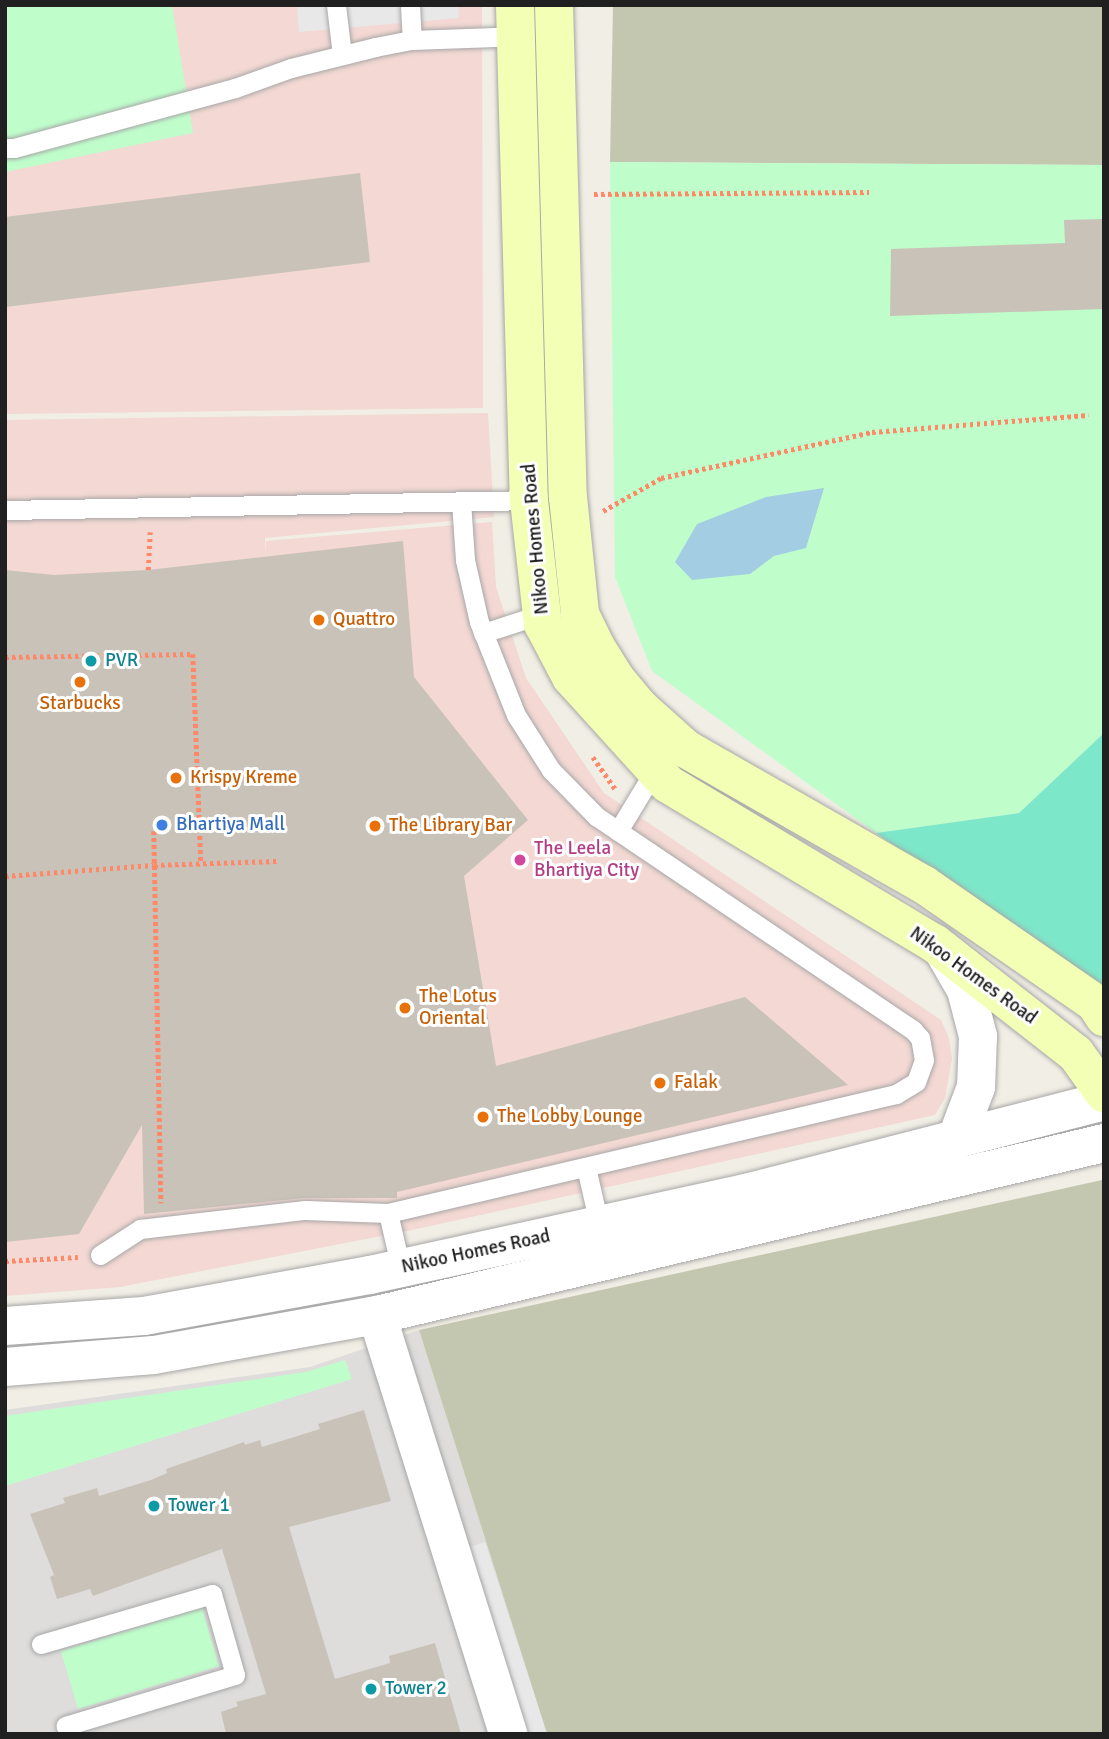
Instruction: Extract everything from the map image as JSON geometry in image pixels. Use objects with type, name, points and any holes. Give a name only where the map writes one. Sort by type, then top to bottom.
[{"type":"street","name":"Nikoo Homes Road","points":[[554,20],[582,506],[580,614],[615,678],[661,729],[712,766],[923,884],[1094,1003],[1104,1017]]},
{"type":"street","name":"Nikoo Homes Road","points":[[516,21],[530,500],[543,624],[571,677],[645,786],[668,785],[943,950],[1076,1054],[1104,1093]]},
{"type":"street","points":[[943,950],[967,990],[978,1036],[976,1087],[956,1140]]},
{"type":"street","name":"Nikoo Homes Road","points":[[5,1326],[144,1316],[401,1269],[746,1192],[1104,1101]]},
{"type":"street","name":"Nikoo Homes Road","points":[[5,1367],[154,1355],[377,1315],[1104,1143]]},
{"type":"street","points":[[575,1269],[584,1228]]},
{"type":"street","points":[[377,1315],[508,1734]]},
{"type":"lane","points":[[336,5],[342,55]]},
{"type":"lane","points":[[410,5],[412,40]]},
{"type":"lane","points":[[5,148],[235,88],[291,68],[342,55],[516,21],[554,20]]},
{"type":"lane","points":[[5,510],[530,500],[582,506]]},
{"type":"lane","points":[[100,1255],[139,1229],[305,1210],[388,1213],[896,1094],[916,1082],[924,1060],[920,1038],[904,1023],[618,831],[573,795],[538,752],[507,696],[483,633],[469,587],[461,502]]},
{"type":"lane","points":[[483,633],[542,614]]},
{"type":"lane","points":[[618,831],[645,786]]},
{"type":"lane","points":[[584,1228],[586,1167]]},
{"type":"lane","points":[[388,1213],[401,1269]]},
{"type":"lane","points":[[41,1644],[212,1594],[235,1675],[65,1726]]},
{"type":"path","points":[[583,194],[869,192]]},
{"type":"path","points":[[582,506],[661,478],[872,432],[1088,415]]},
{"type":"path","points":[[148,570],[150,530]]},
{"type":"path","points":[[5,657],[193,654],[201,863]]},
{"type":"path","points":[[585,746],[614,789],[645,786]]},
{"type":"path","points":[[154,831],[160,1204]]},
{"type":"path","points":[[5,876],[154,865],[277,861]]},
{"type":"path","points":[[5,1261],[100,1255]]},
{"type":"shaded area","points":[[5,5],[482,5],[483,408],[5,414]]},
{"type":"shaded area","points":[[297,5],[458,5],[459,18],[299,32]]},
{"type":"shaded area","points":[[613,5],[1104,5],[1104,165],[610,162]]},
{"type":"shaded area","points":[[488,413],[494,517],[265,538],[265,554],[266,541],[492,522],[496,587],[526,678],[604,793],[941,1020],[949,1038],[952,1059],[945,1098],[935,1115],[412,1230],[120,1287],[5,1296],[5,420]]},
{"type":"shaded area","points":[[1102,1180],[1104,1734],[547,1734],[419,1330]]},
{"type":"shaded area","points":[[419,1330],[547,1734],[5,1734],[5,1410],[310,1367]]},
{"type":"shaded area","points":[[485,1542],[547,1734],[520,1734],[461,1550]]},
{"type":"green space","points":[[5,5],[172,5],[193,133],[5,172]]},
{"type":"green space","points":[[610,162],[1104,165],[1104,733],[1019,813],[876,833],[652,671],[615,577]]},
{"type":"green space","points":[[1104,733],[1104,994],[876,833],[1019,813]]},
{"type":"green space","points":[[345,1360],[352,1379],[5,1486],[5,1416],[306,1372]]},
{"type":"green space","points":[[202,1608],[219,1666],[78,1709],[61,1651]]},
{"type":"water","points":[[824,488],[806,548],[774,556],[750,574],[692,580],[675,562],[697,524],[766,497]]},
{"type":"building","points":[[360,173],[370,262],[5,307],[5,217]]},
{"type":"building","points":[[1104,219],[1104,309],[890,316],[891,249],[1065,243],[1064,220]]},
{"type":"building","name":"Bhartiya Mall","points":[[403,541],[414,677],[528,820],[464,876],[496,1066],[745,997],[848,1085],[397,1192],[397,1198],[304,1198],[144,1214],[142,1125],[79,1234],[5,1242],[5,570],[54,575],[148,570]]},
{"type":"building","points":[[364,1410],[391,1501],[289,1527],[335,1679],[390,1663],[389,1656],[435,1643],[461,1734],[226,1734],[221,1712],[238,1706],[236,1702],[266,1694],[222,1549],[93,1596],[90,1589],[57,1599],[50,1577],[54,1575],[30,1514],[65,1503],[63,1498],[97,1488],[99,1496],[151,1480],[167,1473],[166,1469],[244,1442],[245,1445],[260,1440],[262,1447],[320,1429],[318,1424]]},
{"type":"place","name":"Quattro","points":[[319,620]]},
{"type":"place","name":"PVR","points":[[91,661]]},
{"type":"place","name":"Starbucks","points":[[80,682]]},
{"type":"place","name":"Krispy Kreme","points":[[176,778]]},
{"type":"place","name":"Bhartiya Mall","points":[[162,825]]},
{"type":"place","name":"The Library Bar","points":[[375,826]]},
{"type":"place","name":"The Leela Bhartiya City","points":[[520,860]]},
{"type":"place","name":"The Lotus Oriental","points":[[405,1008]]},
{"type":"place","name":"Falak","points":[[660,1083]]},
{"type":"place","name":"The Lobby Lounge","points":[[483,1117]]},
{"type":"place","name":"Tower 1","points":[[154,1506]]},
{"type":"place","name":"Tower 2","points":[[371,1689]]}]
